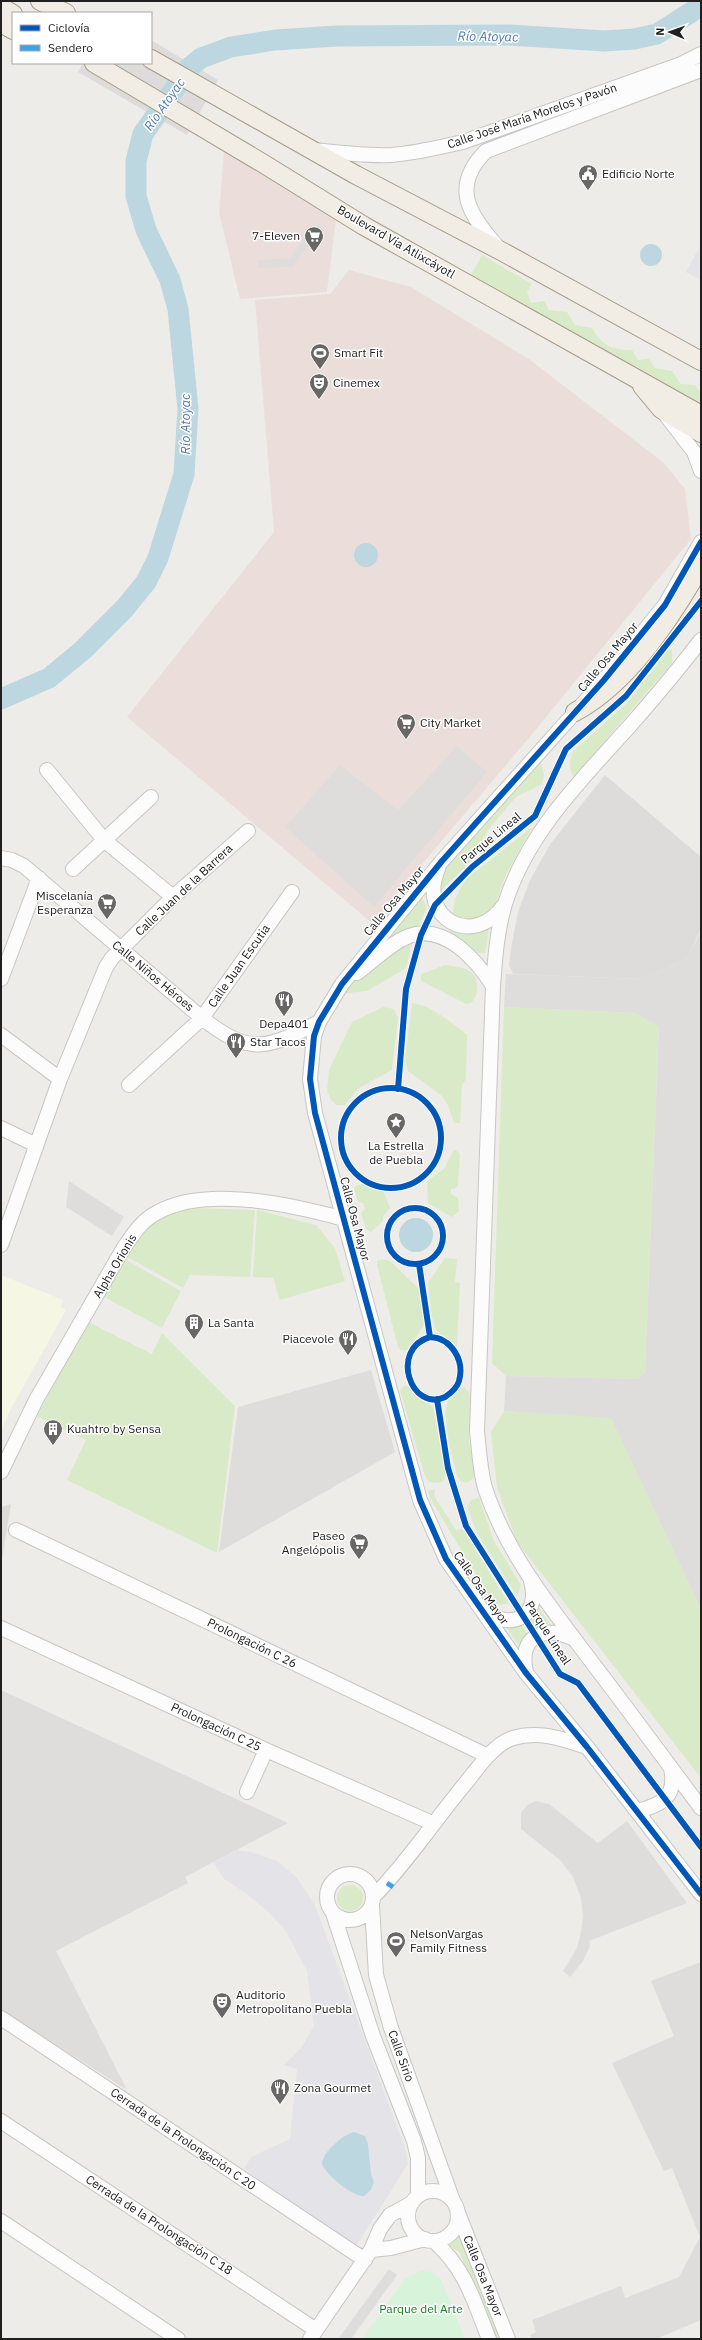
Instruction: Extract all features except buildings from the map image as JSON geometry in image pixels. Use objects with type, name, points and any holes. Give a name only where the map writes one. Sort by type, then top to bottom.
[{"type":"main road","points":[[40,1],[64,12]]},
{"type":"main road","points":[[1,7],[12,13]]},
{"type":"main road","points":[[1,23],[12,29]]},
{"type":"main road","points":[[152,60],[210,94],[310,149],[503,252],[701,361]]},
{"type":"main road","name":"Boulevard Vía Atlixcáyotl","points":[[96,64],[337,207],[364,226],[701,415]]},
{"type":"main road","points":[[633,377],[661,409],[701,433]]},
{"type":"main road","points":[[575,712],[599,698],[644,651],[678,606],[701,566]]},
{"type":"street","name":"Calle José María Morelos y Pavón","points":[[310,149],[359,154],[392,155],[428,150],[463,142],[681,64],[701,54]]},
{"type":"street","name":"Calle José María Morelos y Pavón","points":[[503,252],[480,226],[470,210],[466,193],[468,176],[474,162],[486,151],[701,70]]},
{"type":"street","points":[[661,409],[694,452],[701,471]]},
{"type":"street","name":"Calle Osa Mayor","points":[[701,542],[665,605],[575,712],[442,861],[342,984],[319,1022],[311,1055],[311,1090],[315,1113],[420,1500],[446,1559],[526,1673],[587,1747],[701,1894]]},
{"type":"street","points":[[701,640],[672,677],[578,784],[546,824],[520,867],[505,905],[496,956],[493,986],[477,1431],[485,1486],[496,1518],[511,1548],[531,1580],[574,1640],[701,1808]]},
{"type":"street","points":[[47,770],[104,840],[173,898]]},
{"type":"street","points":[[73,869],[151,797]]},
{"type":"street","name":"Calle Juan de la Barrera","points":[[1,1245],[60,1079],[106,967],[121,949],[173,898],[248,831]]},
{"type":"street","name":"Calle Niños Héroes","points":[[1,858],[12,860],[24,866],[202,1018],[231,1038],[256,1045],[279,1042],[319,1022]]},
{"type":"street","points":[[442,861],[434,883],[433,895],[435,905],[449,922],[467,926],[480,925],[494,918],[505,905]]},
{"type":"street","points":[[1,979],[39,878]]},
{"type":"street","name":"Calle Juan Escutia","points":[[128,1085],[202,1018],[292,892]]},
{"type":"street","points":[[342,984],[398,942],[411,936],[426,934],[461,946],[481,967],[493,986]]},
{"type":"street","points":[[1,1035],[60,1079]]},
{"type":"street","points":[[1,1128],[36,1145]]},
{"type":"street","name":"Alpha Orionis","points":[[1,1472],[40,1393],[127,1243],[134,1232],[146,1220],[158,1212],[172,1206],[207,1199],[282,1205],[344,1219]]},
{"type":"street","name":"Prolongación C 26","points":[[16,1530],[488,1756]]},
{"type":"street","points":[[481,1608],[503,1621],[519,1619],[528,1612],[533,1602],[531,1580]]},
{"type":"street","name":"Prolongación C 25","points":[[1,1628],[266,1750],[432,1823]]},
{"type":"street","points":[[526,1673],[525,1653],[535,1636],[552,1631],[574,1640]]},
{"type":"street","points":[[372,1901],[368,1883],[363,1878],[356,1875],[341,1876],[335,1880],[327,1892],[327,1900],[333,1913],[343,1920],[354,1920],[365,1915],[372,1901],[390,1885],[432,1823],[488,1756],[512,1738],[532,1735],[559,1737],[587,1747]]},
{"type":"street","points":[[247,1792],[266,1750]]},
{"type":"street","points":[[636,1811],[654,1807],[666,1798],[672,1784],[671,1768]]},
{"type":"street","name":"Calle Sirio","points":[[372,1901],[376,1975],[390,2028],[455,2207]]},
{"type":"street","name":"Calle Sirio","points":[[333,1913],[373,2036],[414,2141],[418,2158],[415,2200]]},
{"type":"street","name":"Cerrada de la Prolongación C 20","points":[[1,2018],[368,2255]]},
{"type":"street","points":[[373,2036],[390,2028]]},
{"type":"street","name":"Cerrada de la Prolongación C 18","points":[[1,2121],[313,2334]]},
{"type":"street","points":[[313,2334],[368,2255],[380,2229],[390,2215],[428,2192],[439,2192],[455,2207],[457,2220],[452,2232],[446,2237],[391,2248],[368,2255]]},
{"type":"street","points":[[415,2200],[408,2217],[410,2224],[419,2236],[429,2240]]},
{"type":"street","name":"Calle Osa Mayor","points":[[455,2207],[508,2339]]},
{"type":"street","points":[[1,2221],[178,2339]]},
{"type":"street","name":"Calle Osa Mayor","points":[[429,2240],[449,2255],[465,2278],[489,2339]]},
{"type":"shaded area","points":[[224,151],[336,219],[327,292],[240,299],[219,213]]},
{"type":"shaded area","points":[[317,223],[323,227],[292,267],[258,268],[258,260],[290,258]]},
{"type":"shaded area","points":[[701,244],[701,280],[686,272]]},
{"type":"shaded area","points":[[349,270],[411,287],[529,359],[664,463],[685,489],[691,539],[529,738],[372,923],[127,717],[274,532],[255,300],[330,294]]},
{"type":"shaded area","points":[[457,746],[487,772],[374,907],[285,827],[340,765],[398,810]]},
{"type":"shaded area","points":[[605,775],[701,857],[701,929],[687,958],[644,979],[513,974],[509,965],[511,949],[518,912],[530,880],[551,843]]},
{"type":"shaded area","points":[[701,931],[701,1609],[611,1418],[504,1411],[506,1376],[638,1379],[645,1372],[659,1027],[635,1013],[504,1007],[506,974],[644,979],[687,958]]},
{"type":"shaded area","points":[[69,1181],[124,1217],[112,1236],[66,1207]]},
{"type":"shaded area","points":[[1,1275],[63,1300],[60,1307],[66,1310],[13,1405],[1,1430]]},
{"type":"shaded area","points":[[371,1370],[395,1452],[219,1552],[238,1407]]},
{"type":"shaded area","points":[[11,1504],[1,1566],[1,1507]]},
{"type":"shaded area","points":[[1,1690],[288,1823],[185,1877],[188,1883],[56,1951],[127,2090],[1,2010]]},
{"type":"shaded area","points":[[536,1801],[549,1804],[598,1843],[627,1821],[687,1903],[589,1941],[590,1946],[583,1961],[570,1977],[563,1971],[577,1948],[581,1932],[583,1916],[581,1898],[573,1877],[561,1861],[521,1829],[521,1813],[527,1805]]},
{"type":"shaded area","points":[[236,1850],[251,1852],[277,1861],[296,1877],[314,1903],[405,2148],[408,2164],[356,2246],[244,2169],[251,2157],[290,2139],[297,2069],[284,2065],[302,2047],[314,2026],[307,1971],[285,1930],[269,1913],[247,1894],[224,1879],[213,1862]]},
{"type":"shaded area","points":[[701,1962],[701,2320],[656,2339],[531,2339],[530,2335],[536,2332],[532,2320],[621,2286],[625,2298],[679,2277],[700,2237],[672,2168],[664,2171],[612,2063],[674,2036],[651,1981]]},
{"type":"shaded area","points":[[389,2269],[397,2275],[351,2339],[338,2339]]},
{"type":"green space","points":[[482,255],[532,284],[527,292],[531,303],[544,301],[549,310],[567,312],[575,325],[592,328],[599,339],[613,348],[632,350],[638,360],[649,359],[655,368],[672,371],[681,384],[695,385],[701,394],[701,404],[470,277]]},
{"type":"green space","points":[[669,649],[672,650],[672,663],[574,777],[570,768],[572,752],[627,703]]},
{"type":"green space","points":[[540,759],[544,774],[542,784],[516,797],[488,830],[475,857],[439,893],[440,875]]},
{"type":"green space","points":[[532,827],[505,877],[492,915],[464,921],[452,917],[455,899],[465,880]]},
{"type":"green space","points":[[422,898],[427,907],[412,941],[406,968],[367,991],[340,994],[362,964]]},
{"type":"green space","points":[[450,928],[464,933],[489,929],[485,953],[452,953],[449,940]]},
{"type":"green space","points":[[445,965],[462,968],[474,975],[477,991],[475,998],[471,1003],[466,1004],[421,981],[421,974]]},
{"type":"green space","points":[[412,1003],[419,1004],[433,1011],[448,1020],[467,1035],[466,1079],[462,1085],[460,1123],[454,1123],[448,1105],[442,1096],[408,1071],[405,1061]]},
{"type":"green space","points":[[383,1007],[394,1009],[398,1018],[392,1070],[359,1088],[345,1105],[337,1105],[331,1100],[327,1091],[329,1070],[352,1022]]},
{"type":"green space","points":[[504,1007],[635,1013],[659,1027],[645,1372],[638,1379],[506,1376],[492,1363]]},
{"type":"green space","points":[[456,1150],[460,1154],[458,1184],[456,1188],[451,1189],[451,1194],[458,1198],[459,1211],[452,1217],[428,1203],[427,1181],[444,1169],[453,1151]]},
{"type":"green space","points":[[366,1184],[383,1190],[390,1208],[383,1216],[383,1221],[371,1232],[366,1229],[361,1213],[365,1209],[363,1203],[358,1202],[354,1189],[356,1185]]},
{"type":"green space","points":[[195,1208],[255,1210],[250,1277],[190,1275],[183,1288],[127,1257],[147,1230],[163,1217],[172,1213]]},
{"type":"green space","points":[[257,1210],[316,1225],[335,1248],[345,1281],[280,1300],[273,1278],[253,1277]]},
{"type":"green space","points":[[445,1258],[457,1259],[455,1282],[460,1283],[457,1346],[436,1330],[432,1317],[428,1283]]},
{"type":"green space","points":[[383,1259],[390,1261],[418,1288],[424,1319],[423,1326],[408,1350],[401,1350],[398,1347],[377,1265],[377,1261]]},
{"type":"green space","points":[[126,1260],[181,1291],[162,1328],[104,1297]]},
{"type":"green space","points":[[88,1322],[152,1354],[162,1333],[235,1406],[217,1553],[67,1480],[86,1440],[37,1416]]},
{"type":"green space","points":[[405,1385],[410,1387],[413,1394],[433,1407],[446,1474],[444,1480],[439,1483],[429,1482],[425,1476],[400,1391]]},
{"type":"green space","points":[[464,1387],[470,1393],[469,1439],[474,1473],[473,1479],[466,1483],[461,1481],[457,1476],[449,1441],[446,1412],[448,1400],[454,1391]]},
{"type":"green space","points":[[504,1411],[611,1417],[701,1609],[701,1778],[517,1542],[497,1487],[491,1432]]},
{"type":"green space","points":[[435,1489],[434,1496],[456,1530],[463,1529],[509,1604],[494,1604],[431,1500],[428,1491]]},
{"type":"green space","points":[[479,1498],[494,1541],[521,1585],[517,1596],[477,1533],[467,1507],[471,1500]]},
{"type":"green space","points":[[539,1608],[552,1626],[537,1629],[528,1617]]},
{"type":"green space","points":[[520,1623],[529,1636],[518,1644],[505,1626]]},
{"type":"green space","points":[[350,1885],[359,1889],[363,1898],[359,1907],[350,1911],[341,1907],[337,1898],[341,1889]]},
{"type":"green space","points":[[459,2228],[502,2339],[494,2339],[460,2253],[446,2243],[453,2238]]},
{"type":"green space","name":"Parque del Arte","points":[[421,2271],[431,2272],[441,2279],[465,2339],[362,2339],[405,2279]]},
{"type":"water","points":[[647,244],[655,244],[662,251],[662,259],[655,266],[647,266],[640,259],[640,251]]},
{"type":"water","points":[[366,543],[375,546],[378,555],[375,564],[366,567],[357,564],[354,555],[357,546]]},
{"type":"water","points":[[416,1218],[428,1223],[433,1235],[428,1247],[416,1252],[404,1247],[399,1235],[404,1223]]},
{"type":"water","points":[[354,2132],[365,2136],[368,2144],[371,2174],[374,2182],[371,2190],[364,2196],[353,2193],[340,2184],[329,2174],[322,2164],[325,2154],[329,2149],[339,2140]]},
{"type":"pier","points":[[152,41],[218,80],[187,135],[78,72],[82,64],[152,64]]},
{"type":"waterway","name":"Río Atoyac","points":[[1,699],[49,678],[83,650],[125,608],[146,582],[158,558],[184,474],[188,409],[178,309],[170,280],[146,230],[136,196],[136,161],[143,134],[189,68],[201,58],[231,47],[275,40],[337,36],[509,35],[605,41],[634,39],[657,34],[701,6]]},
{"type":"marked path","points":[[387,1883],[393,1887]]},
{"type":"cycle path","name":"Parque Lineal","points":[[701,542],[665,605],[604,680],[442,861],[342,984],[319,1022],[314,1036],[310,1079],[315,1113],[420,1500],[446,1559],[526,1673],[587,1747],[701,1894]]},
{"type":"cycle path","name":"Parque Lineal","points":[[398,1089],[406,989],[421,935],[435,905],[472,867],[535,816],[566,749],[626,696],[701,601]]},
{"type":"cycle path","points":[[391,1088],[410,1091],[427,1102],[438,1119],[441,1138],[438,1157],[427,1174],[410,1185],[391,1188],[372,1185],[355,1174],[344,1157],[341,1138],[344,1119],[355,1102],[372,1091],[391,1088]]},
{"type":"cycle path","points":[[415,1208],[426,1210],[435,1216],[441,1225],[443,1236],[441,1247],[435,1256],[426,1262],[415,1264],[404,1262],[395,1256],[389,1247],[387,1236],[389,1225],[395,1216],[404,1210],[415,1208]]},
{"type":"cycle path","points":[[419,1264],[430,1337]]},
{"type":"cycle path","points":[[430,1337],[438,1338],[450,1346],[455,1352],[460,1365],[459,1381],[452,1392],[445,1397],[433,1400],[423,1396],[415,1388],[409,1378],[408,1365],[410,1354],[417,1344],[430,1337]]},
{"type":"cycle path","name":"Parque Lineal","points":[[437,1399],[448,1468],[466,1526],[560,1674],[578,1683],[701,1847]]},
{"type":"place","name":"Edificio Norte","points":[[588,191]]},
{"type":"place","name":"7-Eleven","points":[[314,253]]},
{"type":"place","name":"Smart Fit","points":[[320,370]]},
{"type":"place","name":"Cinemex","points":[[319,400]]},
{"type":"place","name":"City Market","points":[[406,740]]},
{"type":"place","name":"Miscelanía Esperanza","points":[[107,920]]},
{"type":"place","name":"Depa401","points":[[284,1017]]},
{"type":"place","name":"Star Tacos","points":[[236,1059]]},
{"type":"place","name":"La Estrella de Puebla","points":[[396,1139]]},
{"type":"place","name":"La Santa","points":[[194,1340]]},
{"type":"place","name":"Piacevole","points":[[348,1356]]},
{"type":"place","name":"Kuahtro by Sensa","points":[[53,1446]]},
{"type":"place","name":"Paseo Angelópolis","points":[[359,1560]]},
{"type":"place","name":"NelsonVargas Family Fitness","points":[[396,1958]]},
{"type":"place","name":"Auditorio Metropolitano Puebla","points":[[222,2019]]},
{"type":"place","name":"Zona Gourmet","points":[[280,2105]]}]
